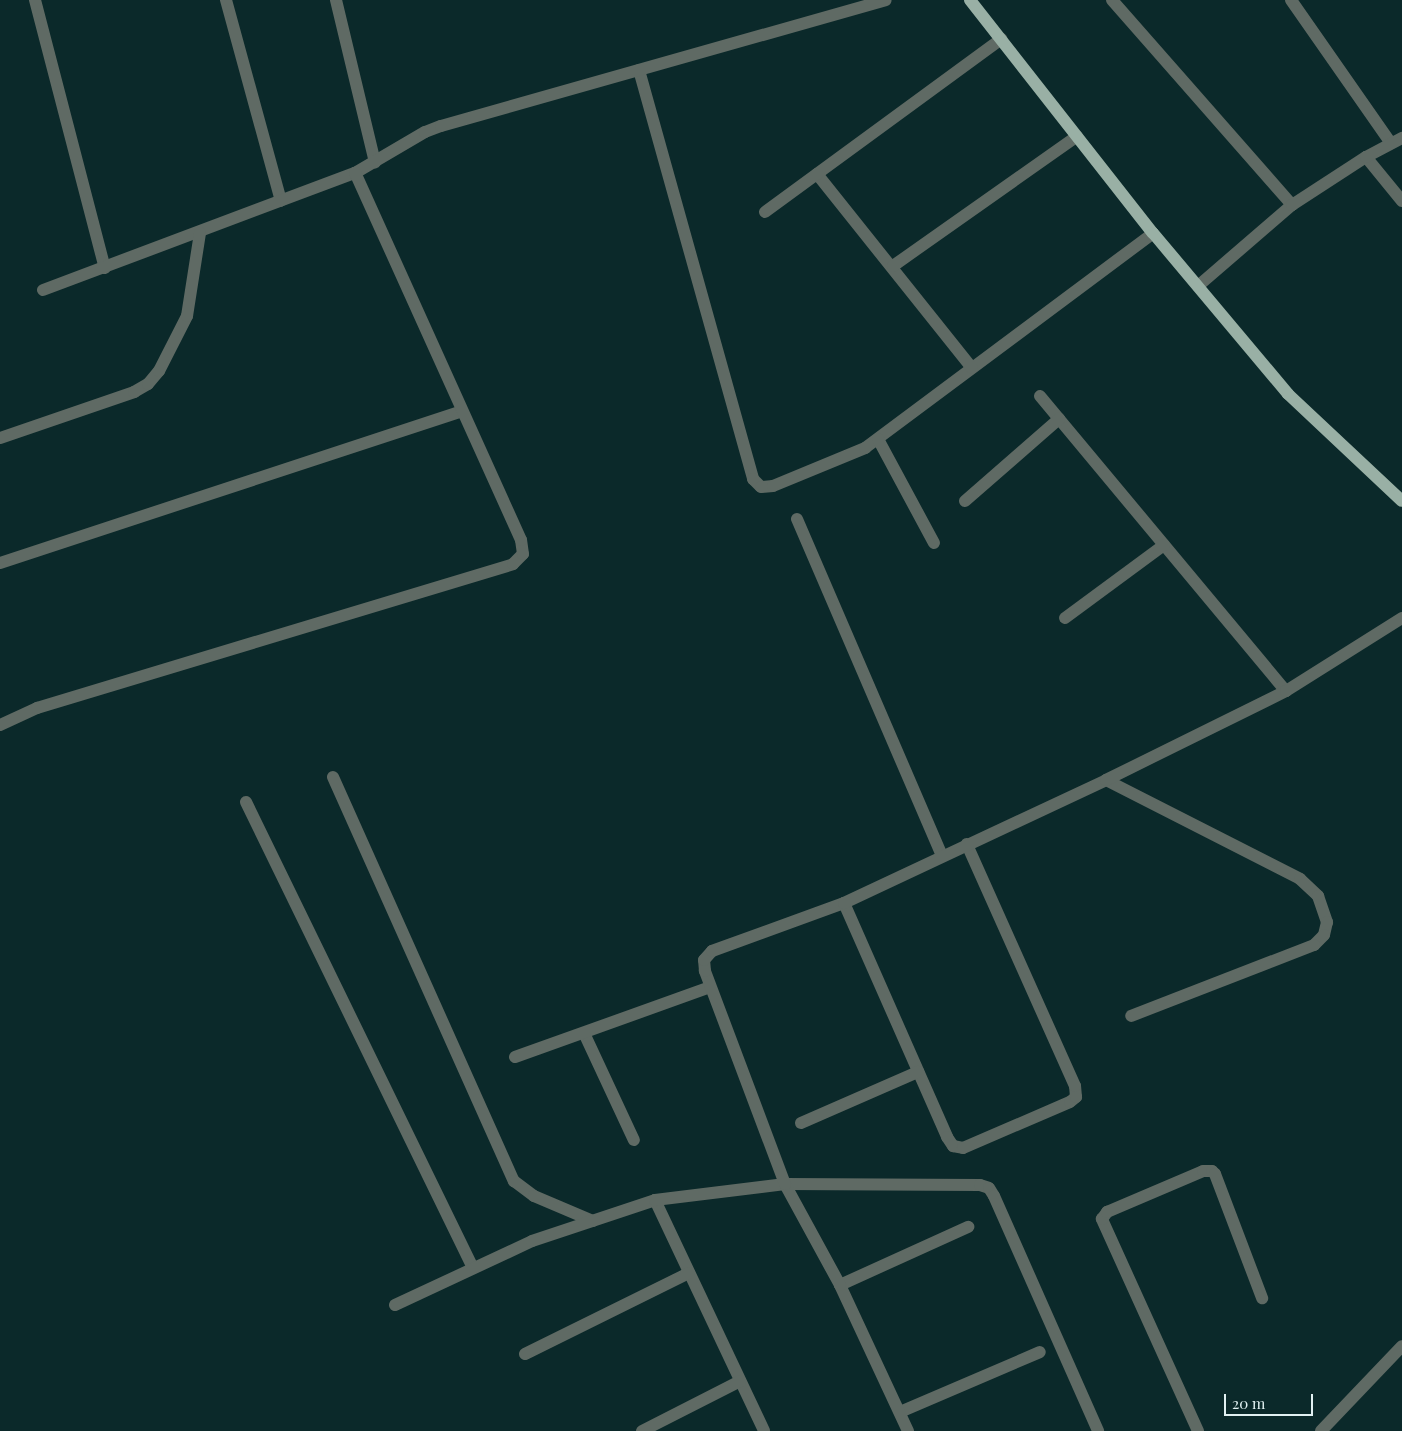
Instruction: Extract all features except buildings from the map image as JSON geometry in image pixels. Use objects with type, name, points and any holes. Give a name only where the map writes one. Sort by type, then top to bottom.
[{"type":"main road","points":[[970,0],[1153,233],[1288,394],[1402,502]]},
{"type":"street","points":[[35,0],[105,268]]},
{"type":"street","points":[[226,0],[281,201]]},
{"type":"street","points":[[336,0],[375,162]]},
{"type":"street","points":[[43,290],[200,233],[354,173],[425,132],[440,126],[886,0]]},
{"type":"street","points":[[1112,0],[1292,205]]},
{"type":"street","points":[[1198,286],[1292,205],[1366,156],[1396,140],[1291,0]]},
{"type":"street","points":[[765,212],[1001,39]]},
{"type":"street","points":[[639,70],[753,479],[761,487],[773,486],[865,448],[1153,233]]},
{"type":"street","points":[[893,266],[1077,136]]},
{"type":"street","points":[[1366,156],[1402,200]]},
{"type":"street","points":[[0,725],[37,708],[513,564],[523,554],[522,540],[354,173]]},
{"type":"street","points":[[817,174],[893,266],[972,368]]},
{"type":"street","points":[[0,438],[134,392],[148,384],[159,371],[187,316],[200,233]]},
{"type":"street","points":[[1040,396],[1286,691]]},
{"type":"street","points":[[0,563],[462,411]]},
{"type":"street","points":[[964,501],[1059,419]]},
{"type":"street","points":[[878,439],[934,542]]},
{"type":"street","points":[[797,518],[942,856]]},
{"type":"street","points":[[1065,618],[1164,545]]},
{"type":"street","points":[[908,1431],[840,1285],[785,1184],[710,987],[704,960],[712,951],[844,903],[1106,780],[1286,691],[1402,618]]},
{"type":"street","points":[[333,777],[514,1181],[534,1196],[593,1221]]},
{"type":"street","points":[[1106,780],[1300,879],[1310,886],[1318,896],[1327,922],[1324,934],[1314,945],[1131,1016]]},
{"type":"street","points":[[246,802],[473,1268]]},
{"type":"street","points":[[844,903],[947,1137],[954,1146],[963,1148],[1070,1102],[1076,1097],[1075,1086],[967,844]]},
{"type":"street","points":[[515,1057],[710,987]]},
{"type":"street","points":[[584,1033],[634,1140]]},
{"type":"street","points":[[801,1123],[918,1072]]},
{"type":"street","points":[[1198,1431],[1102,1219],[1107,1212],[1203,1172],[1212,1171],[1215,1174],[1262,1298]]},
{"type":"street","points":[[395,1305],[532,1241],[656,1200],[785,1184],[980,1185],[989,1188],[1098,1431]]},
{"type":"street","points":[[656,1200],[764,1431]]},
{"type":"street","points":[[840,1285],[968,1227]]},
{"type":"street","points":[[525,1354],[690,1273]]},
{"type":"street","points":[[1321,1431],[1402,1346]]},
{"type":"street","points":[[900,1412],[1040,1352]]},
{"type":"street","points":[[642,1431],[740,1381]]}]
